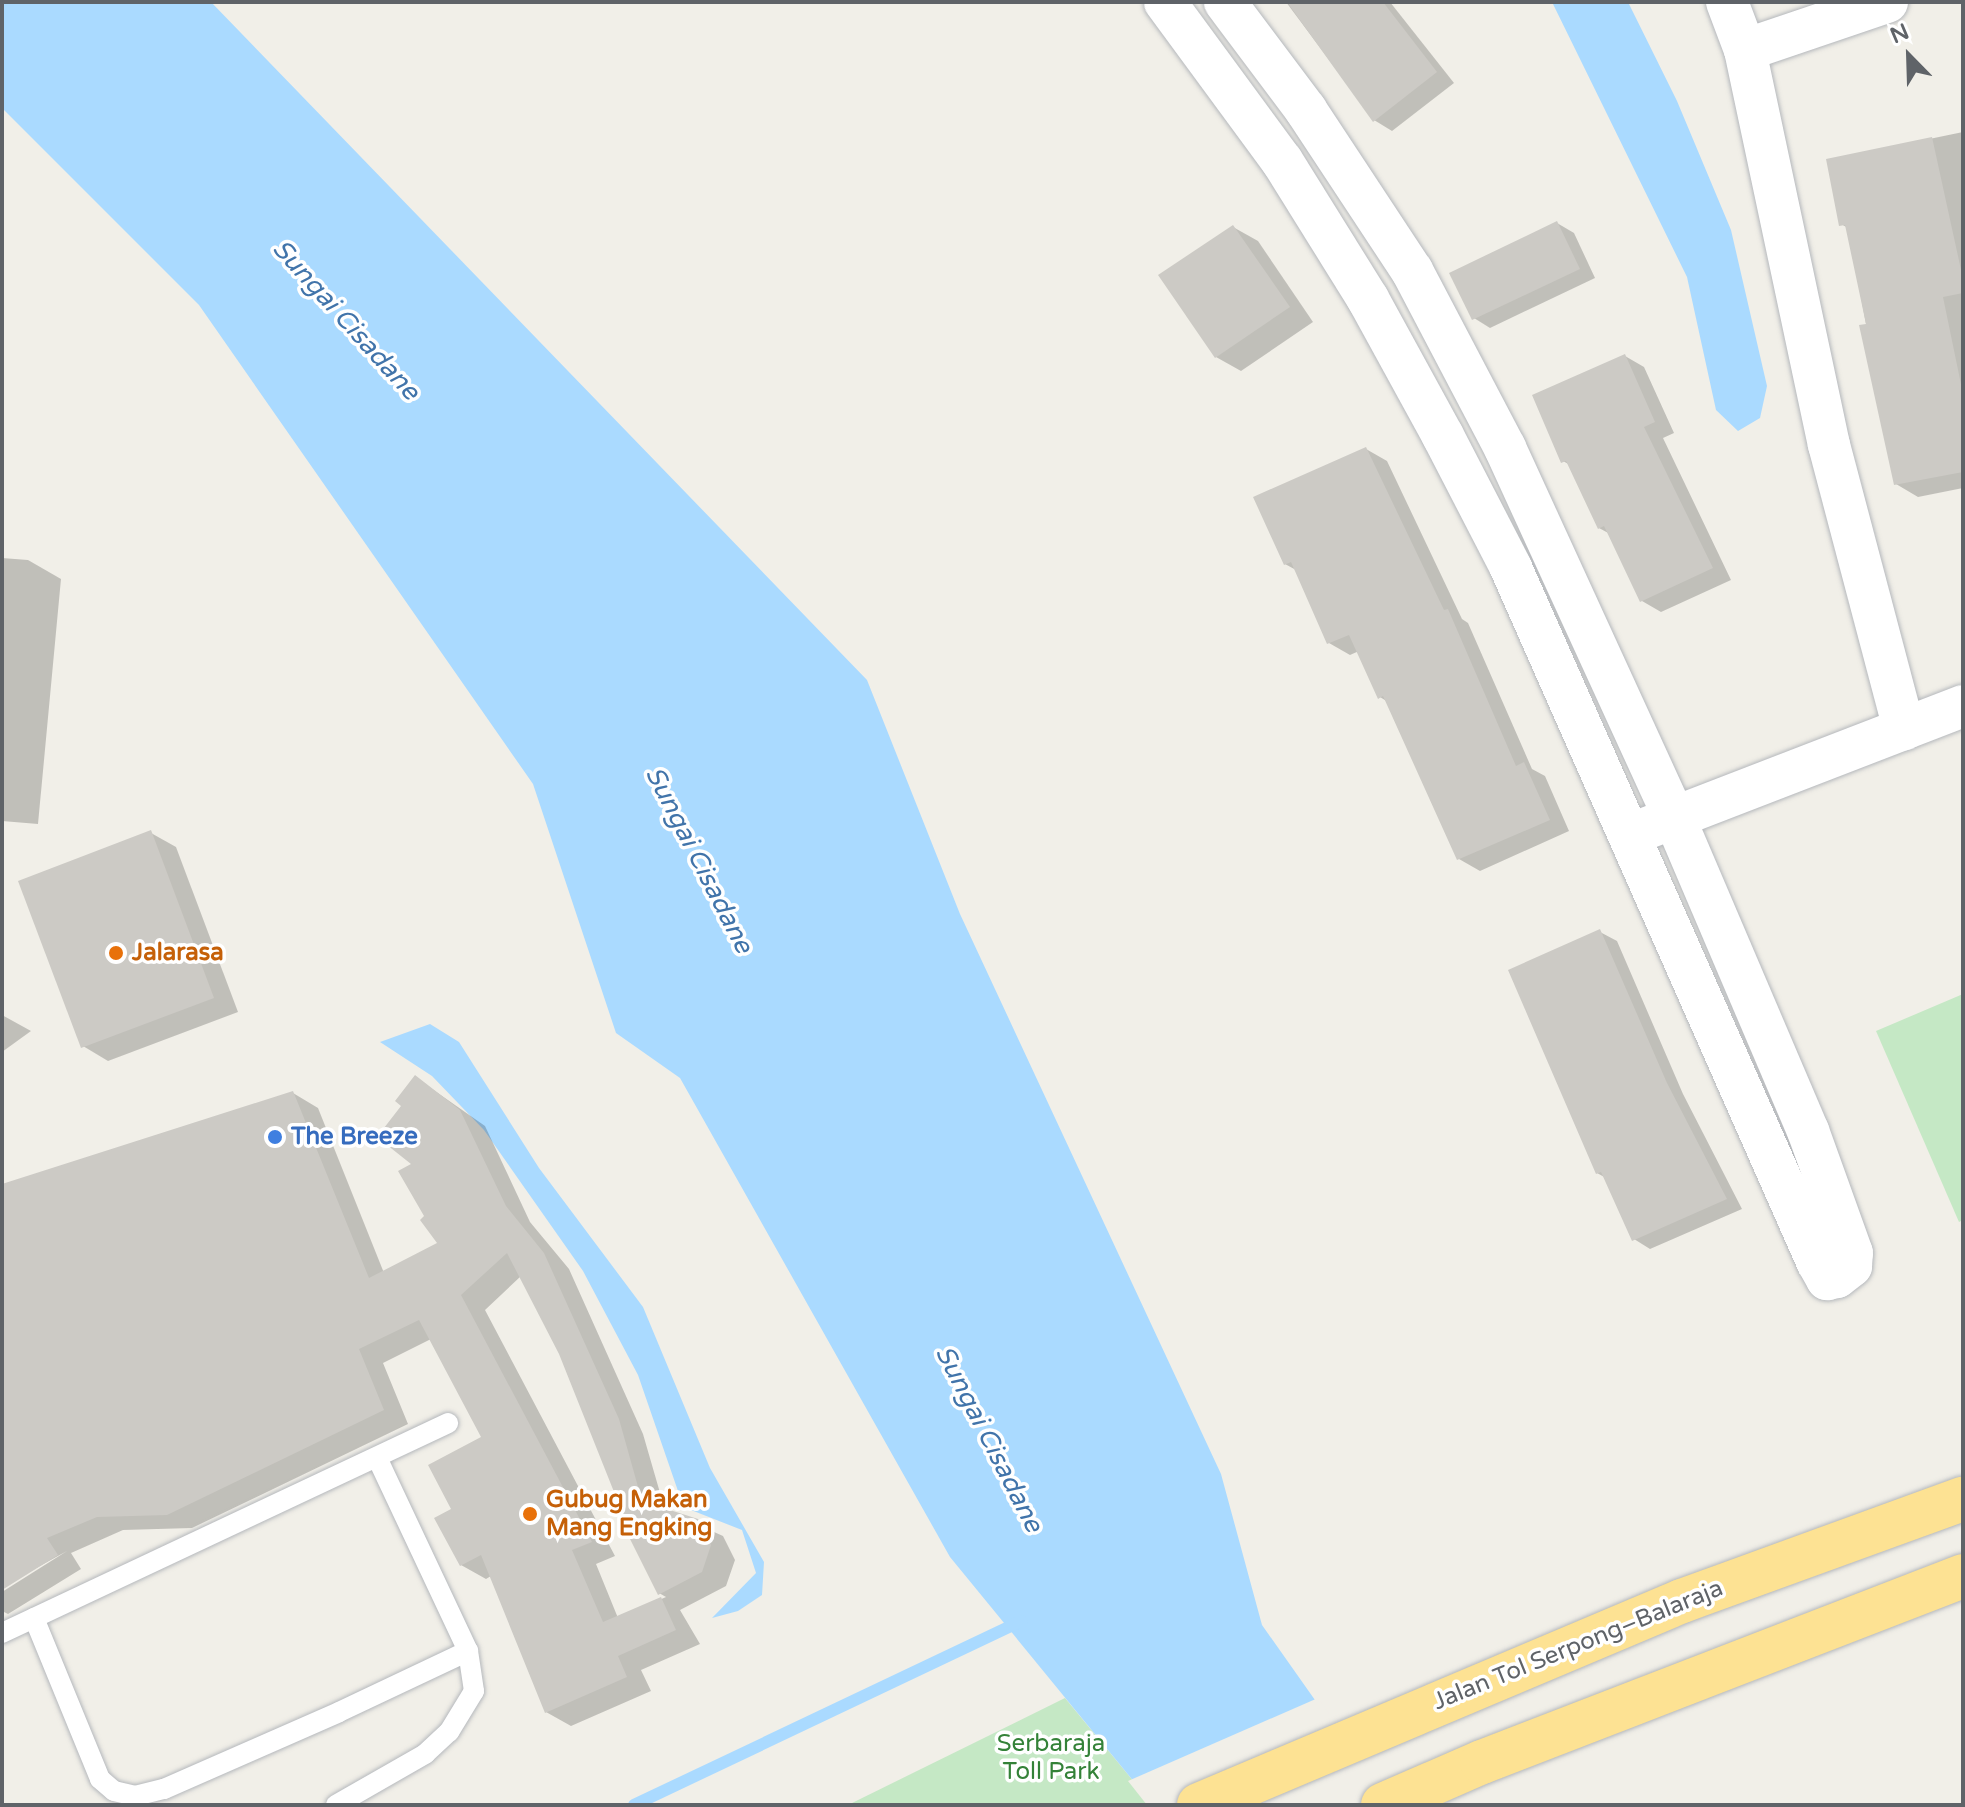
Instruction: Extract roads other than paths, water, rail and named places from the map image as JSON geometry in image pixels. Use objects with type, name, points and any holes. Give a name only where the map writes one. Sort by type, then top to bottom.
[{"type":"highway","points":[[1843,1540],[1963,1474]]},
{"type":"highway","name":"Jalan Tol Serpong–Balaraja","points":[[1199,1805],[1464,1690],[1843,1540],[1963,1499]]},
{"type":"highway","points":[[1383,1805],[1884,1603],[1963,1579]]},
{"type":"street","points":[[1165,2],[1215,65],[1368,299],[1511,568],[1632,835],[1817,1261],[1827,1279],[1837,1277],[1852,1263],[1844,1224],[1673,815],[1552,547],[1412,271],[1225,2]]},
{"type":"street","points":[[1727,2],[1745,50],[1829,445],[1904,729]]},
{"type":"street","points":[[1745,50],[1887,2]]},
{"type":"street","points":[[1215,65],[1255,41]]},
{"type":"street","points":[[1511,568],[1552,547]]},
{"type":"street","points":[[1632,835],[1673,815],[1963,706]]},
{"type":"lane","points":[[2,1633],[448,1423]]},
{"type":"lane","points":[[336,1805],[425,1754],[449,1732],[474,1691],[468,1651],[377,1458]]},
{"type":"lane","points":[[34,1618],[100,1779],[114,1791],[135,1796],[240,1757],[468,1651]]},
{"type":"water","name":"Sungai Cisadane","points":[[2,2],[211,2],[867,680],[960,914],[1221,1474],[1262,1625],[1389,1805],[1153,1805],[950,1557],[680,1078],[616,1033],[533,784],[199,305],[2,108]]},
{"type":"water","points":[[1552,2],[1628,2],[1677,101],[1731,230],[1767,386],[1760,418],[1738,431],[1716,410],[1687,277]]},
{"type":"water","points":[[430,1024],[459,1042],[539,1168],[643,1307],[710,1468],[764,1562],[762,1595],[738,1611],[712,1618],[756,1573],[742,1530],[691,1510],[678,1491],[638,1375],[583,1271],[484,1130],[432,1076],[380,1042]]},
{"type":"waterway","points":[[634,1805],[1021,1621]]},
{"type":"place","name":"Jalarasa","points":[[116,953]]},
{"type":"place","name":"The Breeze","points":[[275,1137]]},
{"type":"place","name":"Gubug Makan Mang Engking","points":[[530,1514]]},
{"type":"park label","name":"Serbaraja Toll Park","points":[[1051,1758]]}]
